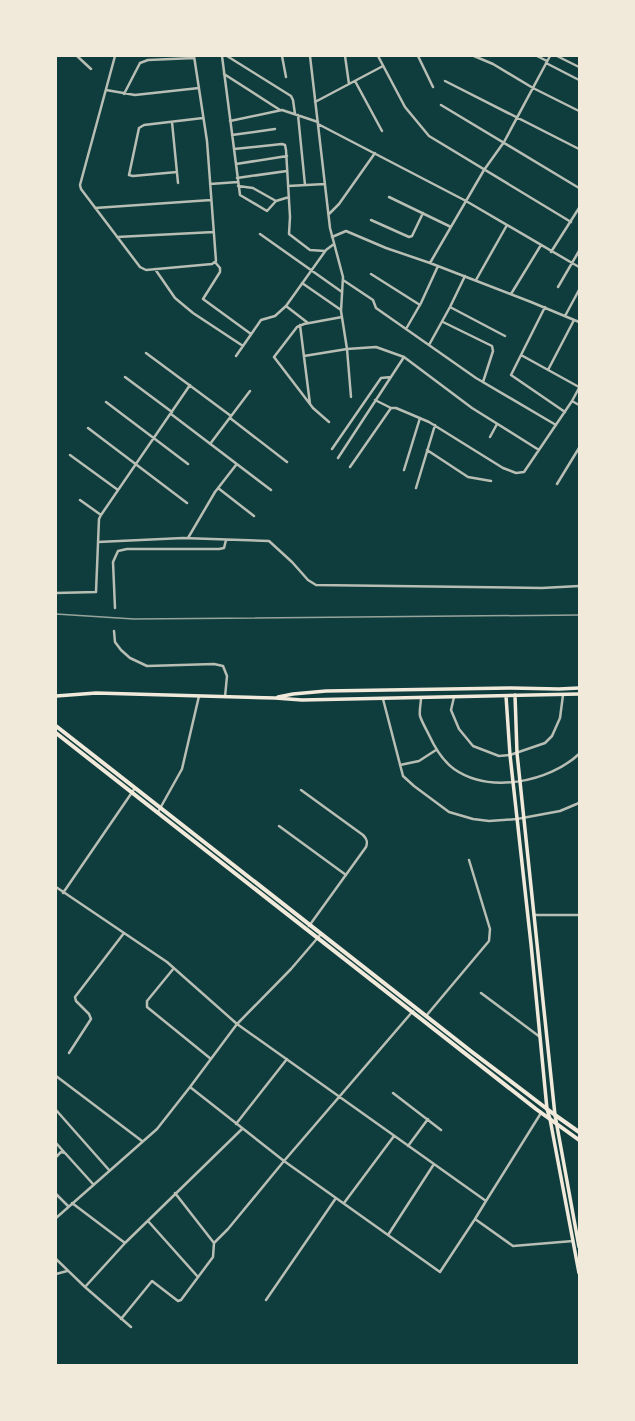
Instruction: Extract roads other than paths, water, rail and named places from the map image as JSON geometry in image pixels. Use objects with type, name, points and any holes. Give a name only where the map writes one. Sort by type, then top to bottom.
[{"type":"main road","points":[[275,698],[293,694],[326,691],[579,688]]},
{"type":"main road","points":[[56,696],[96,694],[275,698],[298,700],[579,694]]},
{"type":"main road","points":[[514,695],[517,753],[556,1124],[579,1247]]},
{"type":"main road","points":[[506,696],[510,755],[547,1109],[579,1273]]},
{"type":"main road","points":[[56,726],[306,929],[541,1113],[579,1140]]},
{"type":"main road","points":[[56,733],[134,790]]},
{"type":"main road","points":[[159,810],[547,1109],[579,1132]]},
{"type":"street","points":[[77,56],[91,69]]},
{"type":"street","points":[[115,56],[80,185],[81,189],[141,269],[146,270],[212,264],[216,262]]},
{"type":"street","points":[[222,56],[239,194],[265,210],[269,210],[276,200]]},
{"type":"street","points":[[227,56],[291,96],[297,114],[305,185]]},
{"type":"street","points":[[282,56],[286,77]]},
{"type":"street","points":[[310,56],[332,237],[343,280],[341,311],[347,349],[351,397]]},
{"type":"street","points":[[345,56],[349,84]]},
{"type":"street","points":[[378,56],[405,107],[428,136],[571,222]]},
{"type":"street","points":[[418,56],[433,87]]},
{"type":"street","points":[[474,56],[493,64],[533,88],[579,111]]},
{"type":"street","points":[[537,56],[579,80]]},
{"type":"street","points":[[430,263],[484,170],[504,142],[550,56]]},
{"type":"street","points":[[557,56],[579,67]]},
{"type":"street","points":[[124,94],[140,63],[148,60],[194,57],[207,141],[216,262],[220,268],[220,272],[203,299],[251,334]]},
{"type":"street","points":[[316,102],[383,66]]},
{"type":"street","points":[[224,74],[281,110],[318,122],[466,201],[579,267]]},
{"type":"street","points":[[355,80],[382,131]]},
{"type":"street","points":[[445,81],[579,149]]},
{"type":"street","points":[[106,90],[135,95],[199,88]]},
{"type":"street","points":[[441,104],[579,188]]},
{"type":"street","points":[[230,121],[281,110]]},
{"type":"street","points":[[177,172],[133,176],[129,173],[139,128],[144,125],[203,118]]},
{"type":"street","points":[[172,122],[178,183]]},
{"type":"street","points":[[232,135],[274,129]]},
{"type":"street","points":[[234,150],[282,144],[286,147],[289,197],[289,234],[310,250],[325,251]]},
{"type":"street","points":[[329,214],[339,204],[375,153]]},
{"type":"street","points":[[236,164],[287,156]]},
{"type":"street","points":[[210,184],[287,171]]},
{"type":"street","points":[[288,186],[325,184]]},
{"type":"street","points":[[238,186],[253,188],[276,200],[289,197]]},
{"type":"street","points":[[389,197],[451,227]]},
{"type":"street","points":[[95,208],[211,200]]},
{"type":"street","points":[[551,252],[579,208]]},
{"type":"street","points":[[371,220],[409,237],[412,236],[423,213]]},
{"type":"street","points":[[574,216],[579,219]]},
{"type":"street","points":[[476,280],[507,225]]},
{"type":"street","points":[[332,237],[346,231],[386,248],[476,280],[579,322]]},
{"type":"street","points":[[117,237],[214,232]]},
{"type":"street","points":[[260,234],[342,292]]},
{"type":"street","points":[[236,356],[261,320],[274,316],[286,306],[325,251],[334,244]]},
{"type":"street","points":[[511,294],[541,245]]},
{"type":"street","points":[[558,287],[579,251]]},
{"type":"street","points":[[406,329],[420,306],[438,266]]},
{"type":"street","points":[[155,269],[175,298],[193,313],[243,346]]},
{"type":"street","points":[[371,274],[420,306]]},
{"type":"street","points":[[429,345],[443,322],[465,276]]},
{"type":"street","points":[[343,280],[373,300],[376,308],[483,382],[556,425]]},
{"type":"street","points":[[302,283],[341,311]]},
{"type":"street","points":[[565,316],[579,290]]},
{"type":"street","points":[[286,306],[309,323]]},
{"type":"street","points":[[450,307],[506,336]]},
{"type":"street","points":[[544,308],[512,373],[513,377],[565,412]]},
{"type":"street","points":[[329,422],[310,404],[275,359],[275,355],[300,325],[342,317]]},
{"type":"street","points":[[548,370],[574,320]]},
{"type":"street","points":[[443,322],[492,346],[493,351],[483,382]]},
{"type":"street","points":[[300,325],[310,404]]},
{"type":"street","points":[[304,356],[347,349],[378,348],[404,357],[467,404],[539,450]]},
{"type":"street","points":[[146,353],[190,385],[287,462]]},
{"type":"street","points":[[376,400],[391,408],[396,408],[435,425],[501,468],[516,473],[524,472],[565,412],[579,387],[521,354]]},
{"type":"street","points":[[338,458],[404,357]]},
{"type":"street","points":[[125,377],[270,490]]},
{"type":"street","points":[[332,449],[381,378],[391,377]]},
{"type":"street","points":[[56,593],[96,592],[99,519],[190,385]]},
{"type":"street","points":[[210,444],[250,391]]},
{"type":"street","points":[[572,401],[579,405]]},
{"type":"street","points":[[106,402],[188,464]]},
{"type":"street","points":[[350,467],[391,408]]},
{"type":"street","points":[[404,470],[420,418]]},
{"type":"street","points":[[490,437],[497,424]]},
{"type":"street","points":[[416,488],[435,425]]},
{"type":"street","points":[[88,428],[187,503]]},
{"type":"street","points":[[557,484],[579,448]]},
{"type":"street","points":[[427,450],[468,477],[491,481]]},
{"type":"street","points":[[70,455],[118,490]]},
{"type":"street","points":[[188,538],[218,488],[236,464]]},
{"type":"street","points":[[218,488],[254,516]]},
{"type":"street","points":[[80,500],[101,515]]},
{"type":"street","points":[[98,542],[188,538],[269,541],[292,562],[308,580],[316,585],[542,588],[579,586]]},
{"type":"street","points":[[115,608],[113,562],[118,551],[127,549],[219,549],[224,548],[226,540]]},
{"type":"street","points":[[114,631],[115,642],[121,650],[130,658],[147,666],[214,664],[223,666],[227,676],[225,697]]},
{"type":"street","points":[[454,697],[451,710],[459,729],[473,746],[500,756],[517,753],[545,743],[552,736],[560,718],[564,694]]},
{"type":"street","points":[[159,810],[182,769],[199,696]]},
{"type":"street","points":[[383,698],[403,776],[423,794],[449,812],[473,819],[489,821],[524,819],[560,811],[579,803]]},
{"type":"street","points":[[421,698],[420,716],[436,750],[453,768],[465,775],[481,780],[496,782],[520,781],[541,777],[559,769],[579,754]]},
{"type":"street","points":[[400,765],[419,761],[436,750]]},
{"type":"street","points":[[63,893],[134,790]]},
{"type":"street","points":[[301,790],[366,839],[367,843],[366,847],[306,929]]},
{"type":"street","points":[[278,826],[346,875]]},
{"type":"street","points":[[426,1016],[489,941],[490,929],[469,860]]},
{"type":"street","points":[[56,888],[167,962],[236,1024],[486,1201]]},
{"type":"street","points":[[534,915],[579,915]]},
{"type":"street","points":[[69,1053],[91,1019],[89,1014],[76,1001],[75,996],[124,933]]},
{"type":"street","points":[[56,1218],[157,1129],[236,1024],[290,969],[321,934]]},
{"type":"street","points":[[174,968],[147,1001],[147,1007],[210,1059]]},
{"type":"street","points":[[481,993],[540,1037]]},
{"type":"street","points":[[214,1242],[228,1229],[339,1096],[416,1008]]},
{"type":"street","points":[[236,1124],[287,1060]]},
{"type":"street","points":[[56,1076],[142,1141]]},
{"type":"street","points":[[190,1087],[284,1161],[440,1272],[541,1113]]},
{"type":"street","points":[[393,1093],[441,1130]]},
{"type":"street","points":[[56,1110],[109,1170]]},
{"type":"street","points":[[408,1146],[428,1119]]},
{"type":"street","points":[[85,1287],[125,1243],[242,1129]]},
{"type":"street","points":[[344,1203],[394,1136]]},
{"type":"street","points":[[56,1143],[93,1184]]},
{"type":"street","points":[[56,1157],[64,1152]]},
{"type":"street","points":[[388,1235],[434,1164]]},
{"type":"street","points":[[121,1319],[152,1282],[179,1302],[214,1257],[214,1242],[176,1193]]},
{"type":"street","points":[[56,1194],[68,1206]]},
{"type":"street","points":[[266,1300],[336,1198]]},
{"type":"street","points":[[72,1203],[125,1243]]},
{"type":"street","points":[[475,1219],[513,1246],[573,1241]]},
{"type":"street","points":[[148,1220],[198,1277]]},
{"type":"street","points":[[56,1259],[131,1328]]},
{"type":"street","points":[[56,1274],[68,1271]]},
{"type":"railway","points":[[56,614],[134,619],[579,615]]}]
